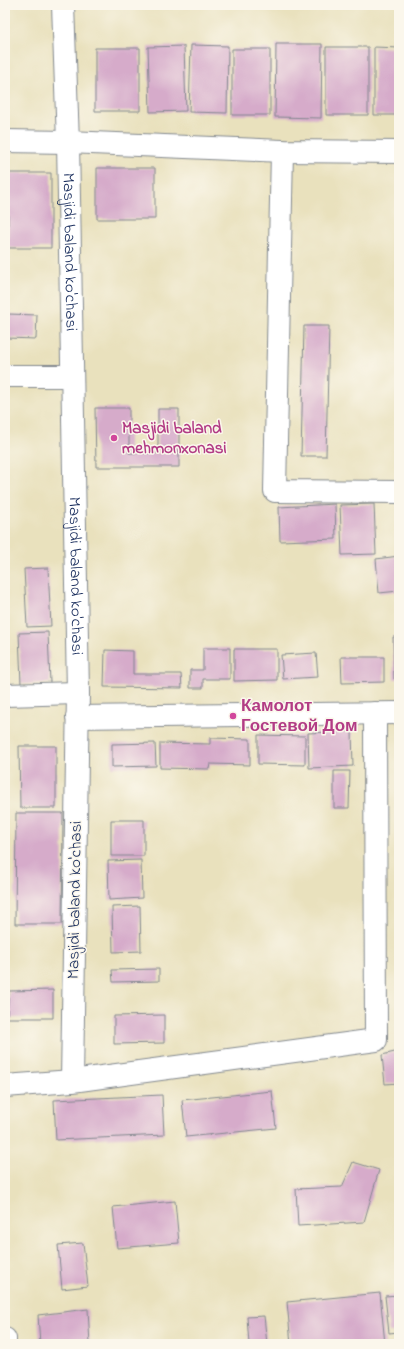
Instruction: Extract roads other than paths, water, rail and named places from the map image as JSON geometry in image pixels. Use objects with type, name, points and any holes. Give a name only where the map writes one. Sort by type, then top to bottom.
[{"type":"street","name":"Masjidi baland ko'chasi","points":[[63,5],[68,142],[78,693],[72,1081]]},
{"type":"street","points":[[5,141],[68,142],[282,151],[399,152]]},
{"type":"street","points":[[282,151],[275,491],[399,492]]},
{"type":"street","points":[[5,376],[72,376]]},
{"type":"street","points":[[5,695],[78,693]]},
{"type":"street","points":[[5,1086],[72,1081],[376,1040],[375,713]]},
{"type":"street","points":[[77,717],[399,713]]},
{"type":"street","points":[[5,1339],[6,1344]]},
{"type":"place","name":"Masjidi baland mehmonxonasi","points":[[114,438]]},
{"type":"place","name":"Камолот Гостевой Дом","points":[[233,716]]}]
